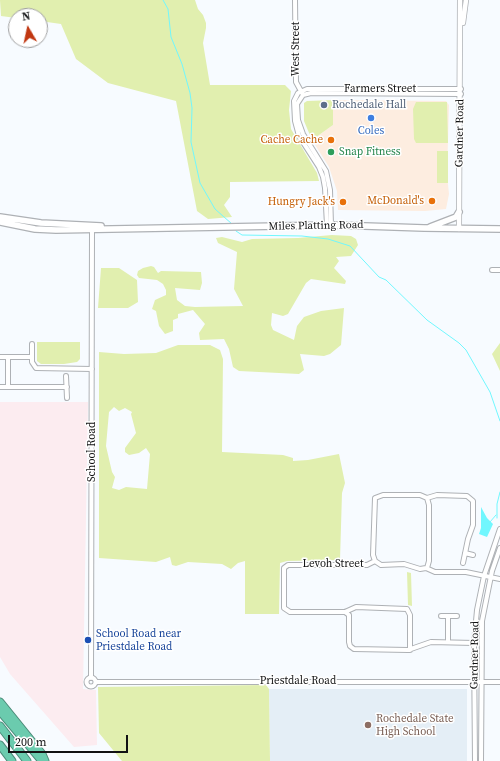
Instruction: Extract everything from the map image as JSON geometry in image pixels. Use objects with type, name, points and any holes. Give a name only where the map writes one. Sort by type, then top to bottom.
[{"type":"highway","points":[[0,702],[42,754],[44,761]]},
{"type":"highway","points":[[0,711],[44,761]]},
{"type":"highway","points":[[0,726],[28,761]]},
{"type":"highway","points":[[0,745],[12,761]]},
{"type":"main road","points":[[424,228],[456,217],[459,212]]},
{"type":"main road","name":"Miles Platting Road","points":[[0,217],[35,223],[92,228]]},
{"type":"main road","name":"Miles Platting Road","points":[[0,222],[36,229],[329,225],[459,229],[500,228]]},
{"type":"street","name":"West Street","points":[[295,0],[296,82],[302,93],[298,104],[300,125],[308,143],[323,165],[327,185],[329,225]]},
{"type":"street","name":"Gardner Road","points":[[459,229],[461,92],[460,0]]},
{"type":"street","name":"Gardner Road","points":[[461,38],[466,0]]},
{"type":"street","name":"Farmers Street","points":[[302,93],[338,91],[461,92]]},
{"type":"street","name":"School Road","points":[[91,678],[92,228]]},
{"type":"street","points":[[492,270],[500,270]]},
{"type":"street","points":[[32,344],[34,366],[39,369],[92,369]]},
{"type":"street","points":[[0,357],[32,357]]},
{"type":"street","points":[[8,357],[8,387]]},
{"type":"street","points":[[66,376],[67,398]]},
{"type":"street","points":[[0,387],[66,388]]},
{"type":"street","points":[[375,561],[373,555],[375,498],[383,495],[420,495],[427,498],[437,495],[467,496],[472,499],[474,503],[473,525],[463,563]]},
{"type":"street","points":[[427,498],[429,561],[427,568]]},
{"type":"street","name":"Gardner Road","points":[[474,761],[474,643],[477,610],[484,576],[500,529]]},
{"type":"street","name":"Gardner Road","points":[[481,761],[482,621],[491,577],[500,548]]},
{"type":"street","points":[[465,552],[473,555]]},
{"type":"street","name":"Levoh Street","points":[[345,612],[290,612],[284,608],[286,566],[291,564],[367,565],[375,561],[381,565],[404,564],[420,569],[427,568],[435,572],[466,572],[500,579]]},
{"type":"street","points":[[410,650],[410,615],[407,609],[356,608],[345,612],[349,615],[349,642],[350,646],[354,649],[410,650],[431,642],[474,643]]},
{"type":"street","points":[[441,616],[457,616]]},
{"type":"street","points":[[448,616],[448,642]]},
{"type":"street","points":[[91,678],[96,682],[93,686],[88,685],[87,681],[91,678]]},
{"type":"street","name":"Priestdale Road","points":[[96,682],[500,682]]},
{"type":"shaded area","points":[[335,100],[446,101],[449,105],[447,175],[449,194],[446,209],[425,211],[338,210],[337,191],[329,167],[312,140],[333,125],[333,108],[335,108]]},
{"type":"shaded area","points":[[0,402],[88,402],[83,689],[96,690],[97,745],[74,747],[10,674],[0,657]]},
{"type":"shaded area","name":"Rochedale State High School","points":[[269,689],[467,689],[467,761],[270,761]]},
{"type":"green space","points":[[0,0],[195,0],[206,23],[203,43],[210,85],[285,85],[291,91],[289,110],[291,129],[317,173],[319,181],[230,182],[230,197],[224,205],[232,217],[208,219],[197,211],[176,101],[108,83],[76,59],[61,24],[48,22],[48,8],[8,8],[8,17],[1,16]]},
{"type":"green space","points":[[335,100],[335,108],[333,108],[333,125],[312,140],[304,121],[304,103],[307,101]]},
{"type":"green space","points":[[416,102],[447,102],[448,143],[416,143],[414,139],[413,109]]},
{"type":"green space","points":[[437,151],[448,151],[448,183],[437,183]]},
{"type":"green space","points":[[332,235],[351,236],[356,239],[358,245],[351,256],[336,257],[339,261],[334,268],[346,281],[345,284],[311,279],[306,283],[288,314],[283,316],[272,313],[271,325],[273,330],[294,340],[297,326],[304,317],[321,311],[344,308],[341,345],[330,354],[324,356],[300,354],[304,370],[299,374],[239,371],[233,367],[229,349],[224,339],[200,340],[199,333],[205,324],[193,310],[178,314],[178,318],[173,320],[173,331],[165,334],[159,326],[156,311],[152,309],[155,300],[166,295],[166,290],[163,284],[157,280],[139,278],[137,275],[138,271],[151,266],[154,267],[158,273],[161,271],[201,272],[202,283],[200,290],[175,288],[177,300],[185,306],[195,307],[243,306],[234,289],[237,252],[218,243],[216,238],[222,237],[242,242],[252,239],[298,238]]},
{"type":"green space","points":[[101,268],[119,268],[137,280],[138,302],[128,308],[98,308]]},
{"type":"green space","points":[[37,342],[80,342],[80,359],[77,362],[64,364],[41,364],[37,361]]},
{"type":"green space","points":[[500,343],[500,371],[492,354]]},
{"type":"green space","points":[[178,345],[210,345],[220,350],[223,359],[222,452],[283,455],[293,458],[293,461],[308,460],[339,454],[345,483],[342,493],[340,560],[287,561],[280,563],[279,614],[245,614],[245,561],[238,563],[231,569],[222,564],[188,562],[176,566],[172,565],[170,557],[156,562],[99,558],[99,352],[124,354],[156,353]],"holes":[[[114,407],[119,411],[125,408],[132,412],[131,414],[136,433],[125,448],[125,452],[129,455],[139,453],[146,448],[150,454],[147,489],[126,487],[119,490],[112,488],[115,477],[112,472],[106,446],[109,412]]]},
{"type":"green space","points":[[407,572],[411,573],[412,606],[408,605]]},
{"type":"green space","points":[[266,685],[269,689],[270,761],[122,761],[99,733],[98,687]]},
{"type":"water","points":[[481,507],[487,518],[493,524],[487,537],[479,534],[481,528]]},
{"type":"waterway","points":[[163,0],[168,9],[171,37],[182,64],[190,93],[192,108],[191,142],[200,183],[215,209],[232,224]]},
{"type":"waterway","points":[[236,231],[242,235],[302,236],[328,239],[350,246],[379,277],[386,280],[427,320],[459,343],[466,350],[490,392],[500,421]]},
{"type":"waterway","points":[[497,518],[497,504],[500,492]]},
{"type":"waterway","points":[[490,522],[496,515]]},
{"type":"place","name":"Rochedale Hall","points":[[324,105]]},
{"type":"place","name":"Coles","points":[[371,118]]},
{"type":"place","name":"Cache Cache","points":[[331,140]]},
{"type":"place","name":"Snap Fitness","points":[[331,152]]},
{"type":"place","name":"McDonald's","points":[[432,201]]},
{"type":"place","name":"Hungry Jack's","points":[[343,202]]},
{"type":"place","name":"School Road near Priestdale Road","points":[[88,640]]},
{"type":"place","name":"Rochedale State High School","points":[[368,725]]}]
